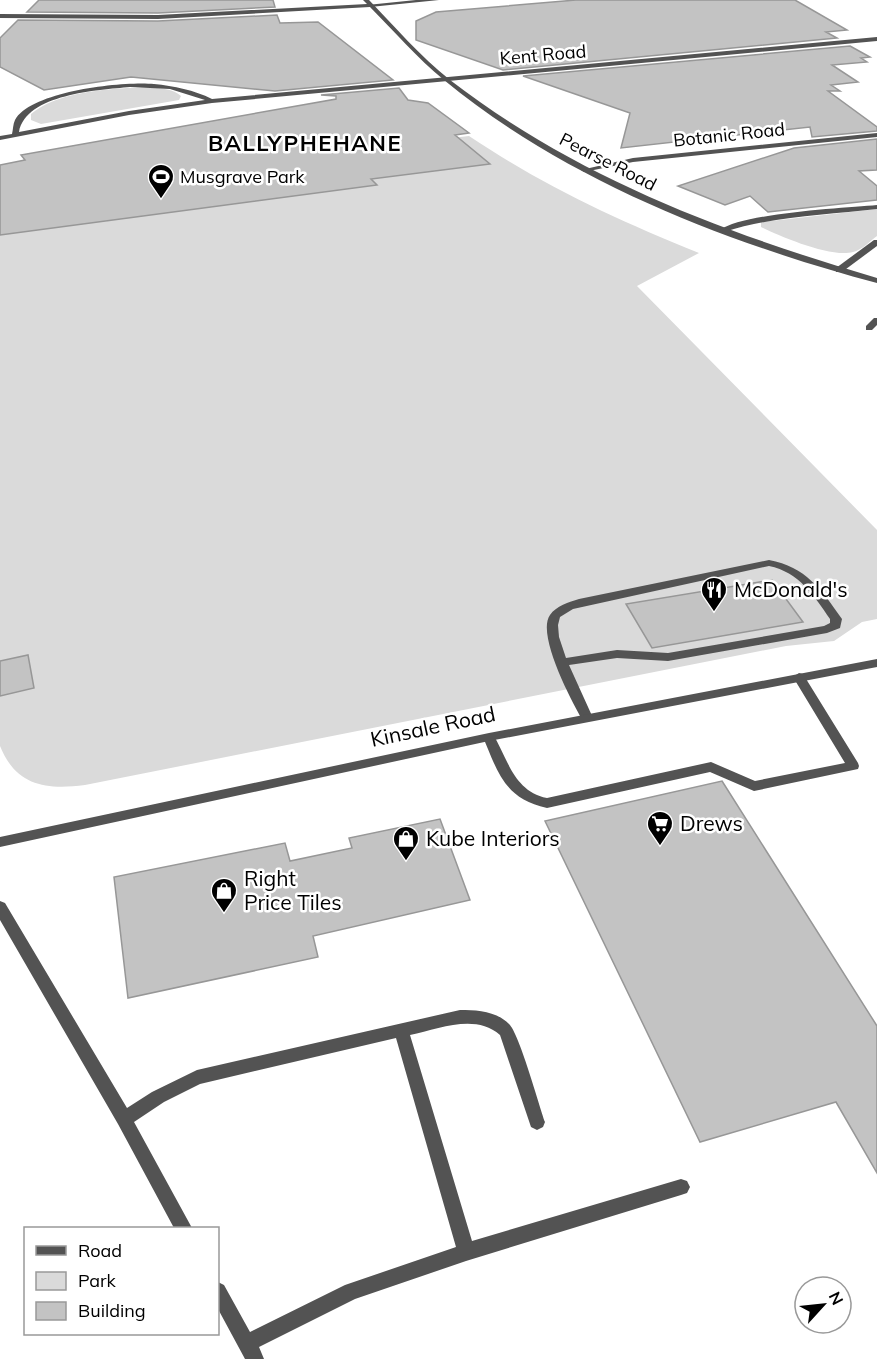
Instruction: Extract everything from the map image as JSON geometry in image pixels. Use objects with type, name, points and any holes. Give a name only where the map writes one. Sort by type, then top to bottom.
[{"type":"street","points":[[0,16],[158,17],[368,2],[436,0]]},
{"type":"street","name":"Pearse Road","points":[[368,2],[446,79],[489,110],[584,170],[646,200],[724,230],[877,281]]},
{"type":"street","name":"Kent Road","points":[[0,138],[132,112],[212,101],[877,39]]},
{"type":"street","name":"Kent Road","points":[[15,134],[15,125],[28,110],[56,98],[96,89],[122,85],[159,86],[181,90],[212,101]]},
{"type":"street","name":"Botanic Road","points":[[584,170],[633,160],[877,135]]},
{"type":"street","points":[[724,230],[758,220],[877,207]]},
{"type":"street","points":[[839,270],[877,242]]},
{"type":"street","points":[[869,328],[877,320]]},
{"type":"street","points":[[562,662],[618,654],[668,657],[828,629],[836,625],[836,620],[802,574],[782,564],[769,562],[579,603],[557,614],[553,619],[556,647],[562,662],[587,718]]},
{"type":"street","name":"Kinsale Road","points":[[0,842],[489,737],[877,663]]},
{"type":"street","points":[[489,737],[513,786],[534,802],[547,803],[711,767],[754,786],[853,766],[799,677]]},
{"type":"street","points":[[0,907],[124,1119],[182,1227]]},
{"type":"street","points":[[124,1119],[158,1097],[197,1077],[460,1017],[480,1016],[496,1021],[506,1031],[537,1122]]},
{"type":"street","points":[[400,1030],[466,1252]]},
{"type":"street","points":[[219,1293],[250,1351],[351,1292],[466,1252],[681,1186]]},
{"type":"green space","points":[[127,88],[170,90],[181,96],[179,100],[41,124],[31,120],[31,114],[41,107],[64,98],[89,92]]},
{"type":"green space","points":[[469,136],[525,171],[581,201],[699,253],[637,286],[877,530],[877,619],[862,622],[834,641],[786,646],[85,785],[58,787],[34,782],[24,777],[15,770],[0,746],[0,190]]},
{"type":"green space","points":[[877,209],[877,236],[853,252],[832,252],[820,249],[761,227],[761,222]]},
{"type":"building","points":[[39,0],[273,0],[275,7],[158,13],[27,12]]},
{"type":"building","points":[[576,0],[795,0],[847,30],[826,32],[837,38],[503,70],[416,40],[416,21],[436,12]]},
{"type":"building","points":[[277,15],[280,23],[318,22],[393,80],[275,91],[131,77],[44,90],[0,67],[0,38],[18,20],[158,21]]},
{"type":"building","points":[[850,46],[870,57],[861,58],[867,62],[832,65],[858,82],[831,85],[840,91],[828,91],[877,127],[877,131],[812,137],[810,127],[621,148],[630,113],[523,76]]},
{"type":"building","points":[[399,88],[408,100],[428,103],[469,133],[455,135],[490,164],[371,179],[377,185],[0,235],[0,165],[25,160],[21,155],[336,99],[336,96],[321,95]]},
{"type":"building","points":[[877,139],[877,170],[859,171],[877,186],[877,200],[768,212],[750,196],[725,205],[678,186],[794,148]]},
{"type":"building","name":"McDonald's","points":[[772,580],[803,622],[652,648],[626,604]]},
{"type":"building","points":[[28,655],[34,688],[0,696],[0,661]]},
{"type":"building","points":[[722,781],[877,1026],[877,1173],[836,1102],[700,1142],[545,821]]},
{"type":"building","points":[[440,819],[470,900],[313,936],[318,957],[128,998],[114,877],[285,843],[290,861],[352,848],[349,838]]},
{"type":"place","name":"Musgrave Park","points":[[161,200]]},
{"type":"place","name":"McDonald's","points":[[714,613]]},
{"type":"place","name":"Drews","points":[[660,847]]},
{"type":"place","name":"Kube Interiors","points":[[406,862]]},
{"type":"place","name":"Right Price Tiles","points":[[224,914]]},
{"type":"district","name":"BALLYPHEHANE","points":[[305,143]]}]
